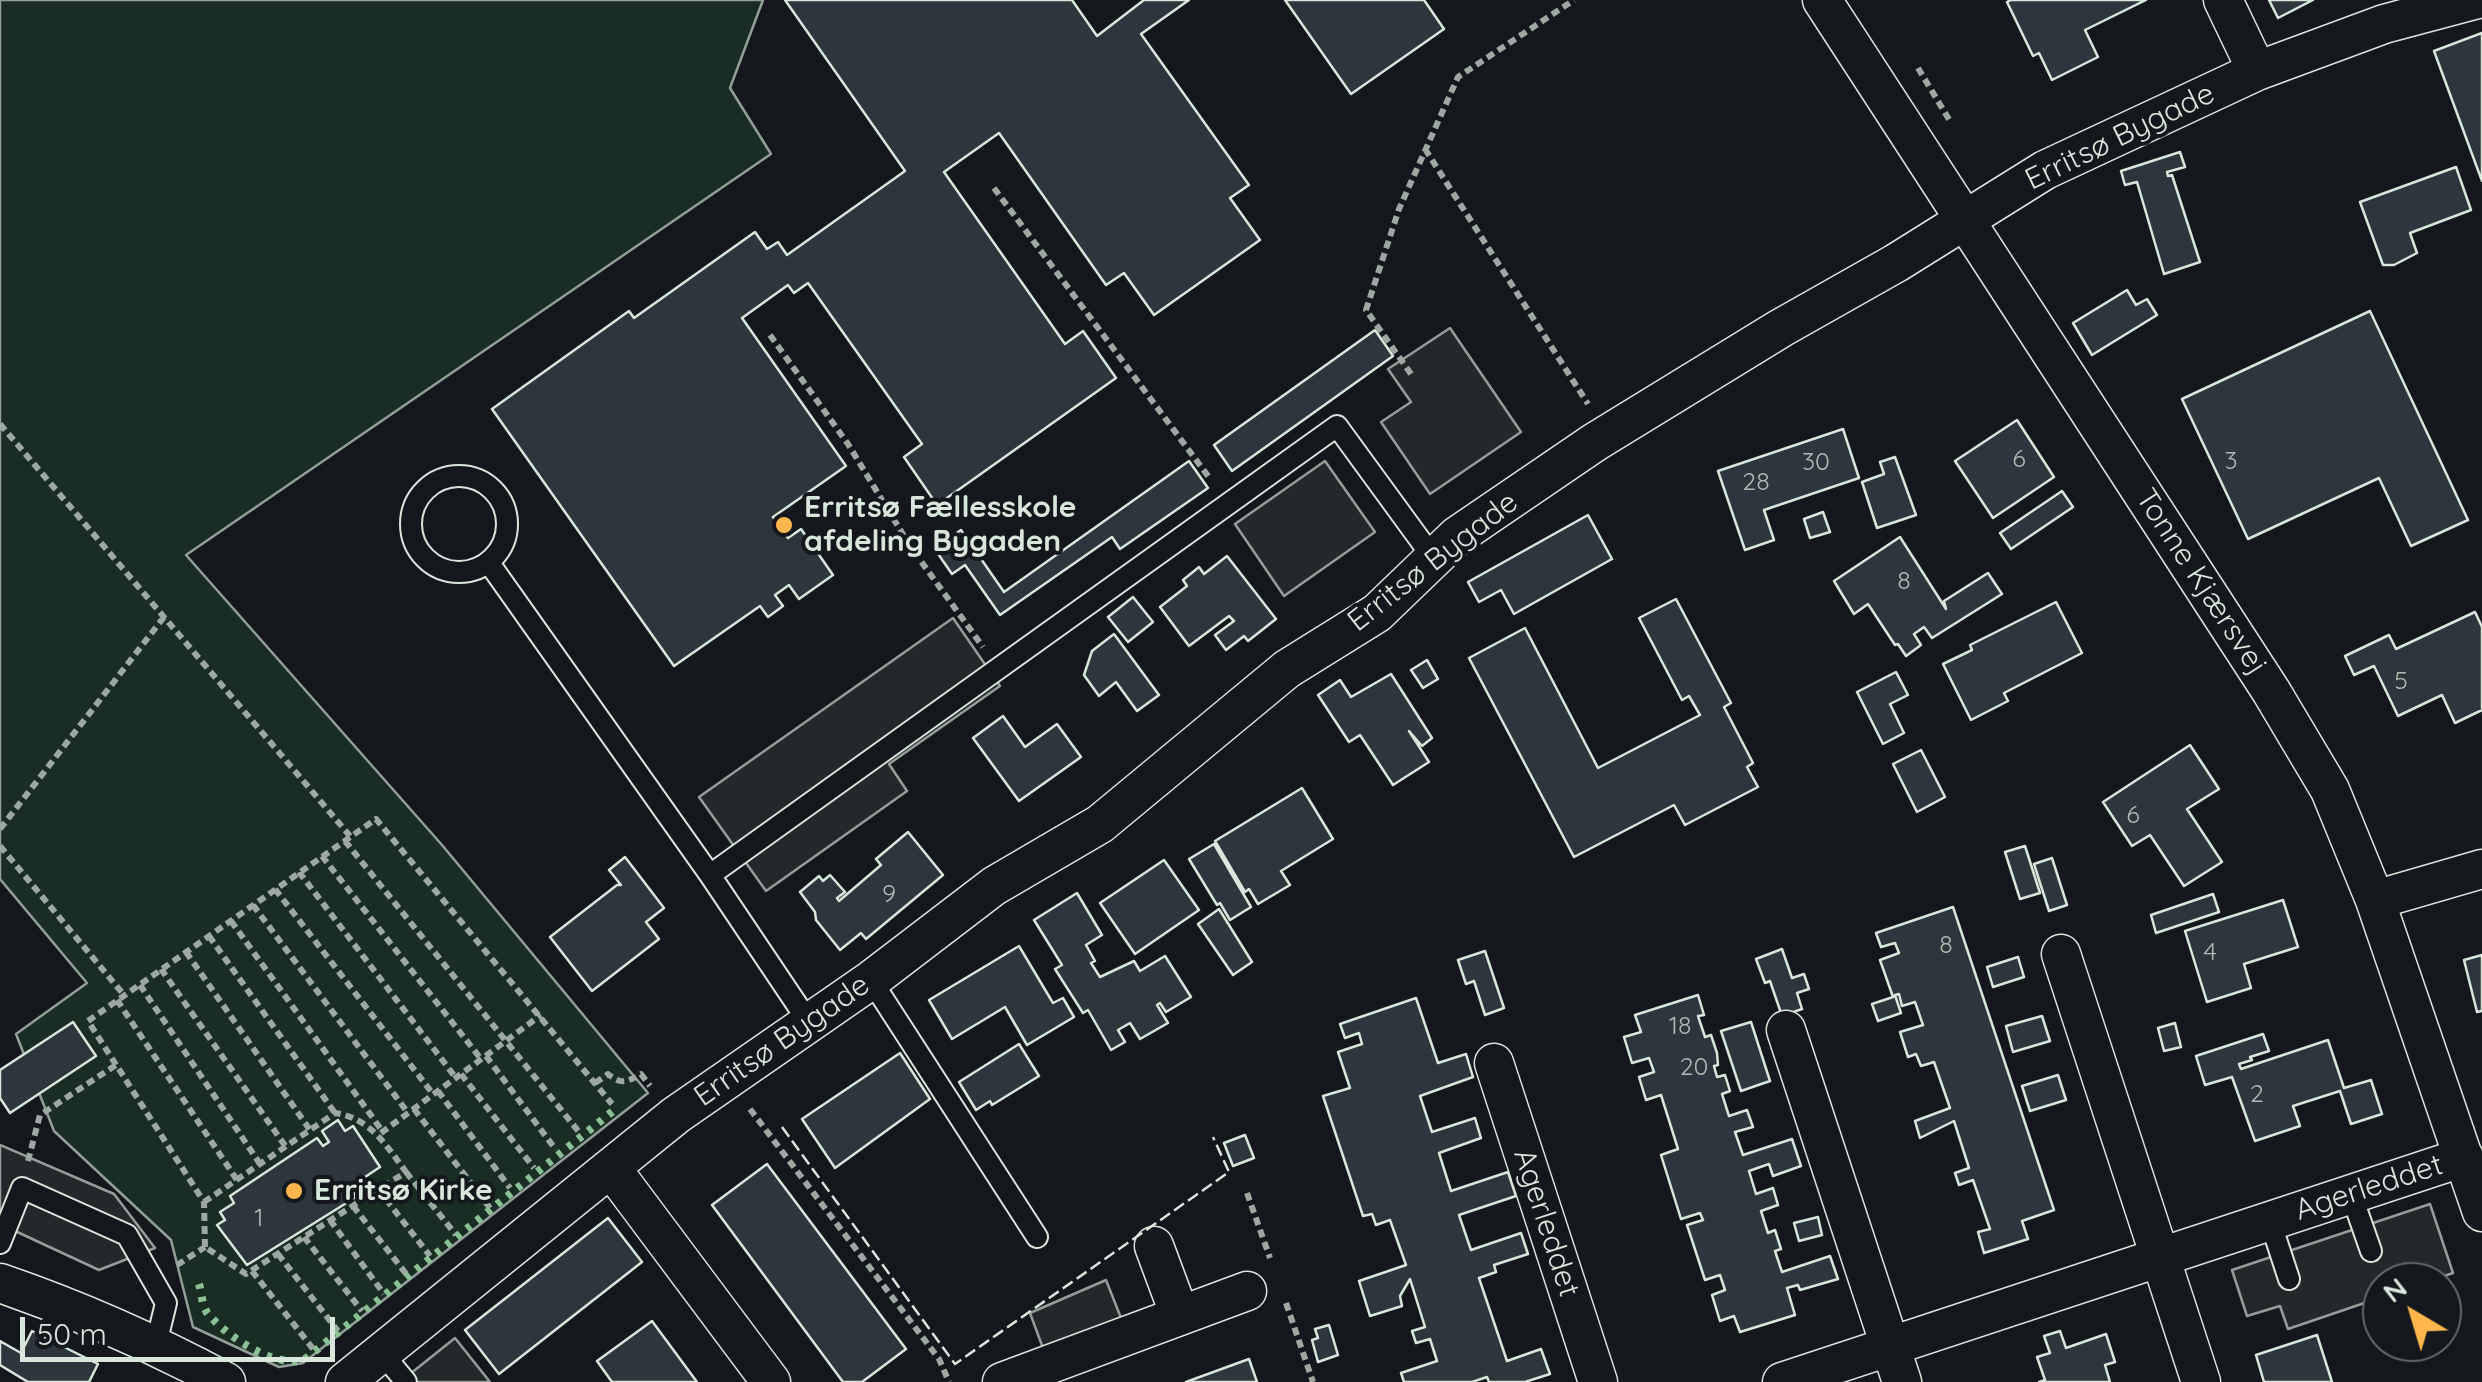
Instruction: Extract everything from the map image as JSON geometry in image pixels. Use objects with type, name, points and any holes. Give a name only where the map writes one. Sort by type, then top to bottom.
[{"type":"street","name":"Tonne Kjærsvej","points":[[1822,0],[2271,691],[2330,790],[2375,900],[2482,1212]]},
{"type":"street","points":[[2223,0],[2258,70]]},
{"type":"street","name":"Erritsø Bygade","points":[[345,1382],[674,1116],[872,980],[994,886],[1100,824],[1287,669],[1377,613],[1457,536],[1607,434],[2045,170],[2258,70],[2384,24],[2474,0]]},
{"type":"street","points":[[2375,900],[2482,869]]},
{"type":"street","points":[[2061,954],[2201,1382]]},
{"type":"street","points":[[1786,1030],[1896,1364]]},
{"type":"street","name":"Agerleddet","points":[[1494,1064],[1598,1382]]},
{"type":"street","name":"Agerleddet","points":[[1782,1382],[1896,1364],[2160,1257],[2464,1157]]},
{"type":"street","points":[[611,1168],[771,1382]]},
{"type":"street","points":[[1154,1246],[1180,1316]]},
{"type":"street","points":[[0,1283],[156,1344],[226,1382]]},
{"type":"street","points":[[1002,1382],[1248,1291]]},
{"type":"lane","points":[[710,875],[1338,426],[1434,559]]},
{"type":"lane","points":[[468,476],[489,485],[503,502],[506,535],[503,546],[489,563],[463,573],[436,567],[417,548],[410,522],[420,496],[441,478],[468,476]]},
{"type":"lane","points":[[489,563],[710,875],[808,1022]]},
{"type":"lane","points":[[872,980],[1037,1237]]},
{"type":"lane","points":[[0,1243],[22,1188],[128,1236],[166,1302],[156,1344]]},
{"type":"lane","points":[[2351,1194],[2371,1251]]},
{"type":"lane","points":[[2270,1221],[2290,1279]]},
{"type":"lane","points":[[382,1352],[406,1382]]},
{"type":"path","points":[[1411,374],[1366,310],[1398,208],[1424,148],[1458,78],[1574,0]]},
{"type":"path","points":[[1424,148],[1607,434]]},
{"type":"path","points":[[994,188],[1228,504]]},
{"type":"path","points":[[770,335],[848,444],[910,546],[998,668]]},
{"type":"path","points":[[0,424],[347,838],[578,1132]]},
{"type":"path","points":[[0,829],[164,618]]},
{"type":"path","points":[[206,1248],[204,1202],[88,1021],[376,819],[612,1104]]},
{"type":"path","points":[[0,846],[121,998],[237,1180]]},
{"type":"path","points":[[322,856],[556,1150]]},
{"type":"path","points":[[300,872],[534,1168]]},
{"type":"path","points":[[276,889],[510,1188]]},
{"type":"path","points":[[253,905],[490,1208]]},
{"type":"path","points":[[231,921],[406,1172],[456,1235]]},
{"type":"path","points":[[209,936],[335,1112],[354,1116],[381,1133]]},
{"type":"path","points":[[186,952],[310,1130]]},
{"type":"path","points":[[161,969],[286,1146]]},
{"type":"path","points":[[140,985],[260,1164]]},
{"type":"path","points":[[381,1133],[540,1015]]},
{"type":"path","points":[[22,1188],[40,1115],[116,1064]]},
{"type":"path","points":[[595,1083],[608,1074],[616,1081],[628,1082],[640,1074],[674,1116]]},
{"type":"path","points":[[726,1078],[939,1358],[949,1382]]},
{"type":"path","points":[[204,1202],[335,1112]]},
{"type":"path","points":[[206,1248],[246,1274],[406,1172]]},
{"type":"path","points":[[378,1190],[430,1256]]},
{"type":"path","points":[[353,1206],[407,1275]]},
{"type":"path","points":[[330,1220],[384,1294]]},
{"type":"path","points":[[304,1238],[362,1311]]},
{"type":"path","points":[[176,1266],[206,1248]]},
{"type":"path","points":[[278,1254],[338,1331]]},
{"type":"path","points":[[252,1270],[314,1350]]},
{"type":"green space","points":[[0,0],[763,0],[730,88],[771,154],[186,555],[442,845],[648,1093],[303,1363],[279,1367],[193,1327],[171,1240],[54,1131],[16,1034],[87,983],[0,879]]},
{"type":"shaded area","points":[[1450,328],[1521,432],[1430,494],[1381,422],[1411,402],[1388,369]]},
{"type":"shaded area","points":[[1325,461],[1375,532],[1284,596],[1235,524]]},
{"type":"shaded area","points":[[953,618],[1000,686],[889,764],[907,791],[766,891],[699,797]]},
{"type":"shaded area","points":[[0,1145],[114,1194],[155,1248],[99,1270],[0,1224]]},
{"type":"shaded area","points":[[2430,1204],[2449,1262],[2362,1262],[2362,1304],[2288,1329],[2280,1306],[2247,1316],[2232,1270]]},
{"type":"shaded area","points":[[1106,1280],[1123,1323],[1044,1351],[1030,1313]]},
{"type":"shaded area","points":[[455,1338],[490,1382],[400,1382]]},
{"type":"building","name":"Erritsø Fællesskole afdeling Bygaden","points":[[785,0],[1072,0],[1097,36],[1144,0],[1189,0],[1141,34],[1249,185],[1230,198],[1260,240],[1154,315],[1124,273],[1106,285],[999,133],[944,172],[1065,344],[1083,331],[1116,378],[937,505],[904,457],[922,444],[808,283],[794,293],[788,285],[742,318],[846,466],[773,517],[788,538],[801,529],[833,575],[799,599],[789,585],[775,595],[783,606],[768,617],[760,606],[674,666],[492,409],[629,311],[634,318],[755,232],[767,249],[778,242],[787,255],[905,171]]},
{"type":"building","points":[[1285,0],[1424,0],[1444,29],[1351,94]]},
{"type":"building","points":[[2146,0],[2085,30],[2098,57],[2052,80],[2039,53],[2033,56],[2007,2]]},
{"type":"building","points":[[2269,0],[2313,0],[2278,18]]},
{"type":"building","points":[[2482,33],[2482,181],[2434,51]]},
{"type":"building","points":[[2180,152],[2185,167],[2167,172],[2172,175],[2200,262],[2164,274],[2137,182],[2125,185],[2121,171]]},
{"type":"building","points":[[2456,167],[2471,210],[2410,233],[2417,253],[2394,265],[2383,265],[2360,202]]},
{"type":"building","points":[[2127,290],[2136,305],[2147,299],[2157,315],[2092,355],[2073,323]]},
{"type":"building","points":[[2370,311],[2468,520],[2411,546],[2379,478],[2248,539],[2182,399]]},
{"type":"building","points":[[1375,330],[1393,356],[1232,471],[1214,445]]},
{"type":"building","points":[[2017,420],[2054,477],[1993,518],[1955,461]]},
{"type":"building","points":[[1843,429],[1859,478],[1764,510],[1774,540],[1745,550],[1718,471]]},
{"type":"building","points":[[1895,457],[1916,515],[1877,528],[1862,482],[1884,474],[1880,462]]},
{"type":"building","points":[[1189,461],[1208,488],[1120,549],[1112,537],[1000,615],[965,565],[952,574],[934,548],[961,530],[1004,592]]},
{"type":"building","points":[[2062,491],[2073,507],[2011,549],[2000,533]]},
{"type":"building","points":[[1823,512],[1830,532],[1810,538],[1804,519]]},
{"type":"building","points":[[1588,515],[1612,559],[1514,614],[1501,590],[1479,602],[1468,582]]},
{"type":"building","points":[[1900,537],[1946,609],[1944,601],[1988,573],[2002,594],[1932,638],[1924,627],[1914,634],[1921,645],[1906,656],[1868,604],[1854,614],[1834,581]]},
{"type":"building","points":[[1227,556],[1276,619],[1248,641],[1244,636],[1226,650],[1215,635],[1234,621],[1229,616],[1189,646],[1160,607],[1187,586],[1183,580],[1199,567],[1204,574]]},
{"type":"building","points":[[1133,597],[1153,622],[1128,642],[1108,617]]},
{"type":"building","points":[[1676,599],[1731,703],[1724,707],[1753,763],[1747,767],[1758,787],[1685,825],[1674,805],[1574,857],[1469,658],[1525,628],[1598,768],[1700,715],[1689,696],[1682,700],[1639,618]]},
{"type":"building","points":[[2056,602],[2082,653],[2004,693],[2008,701],[1971,720],[1943,664],[1972,650],[1970,645]]},
{"type":"building","points":[[2475,612],[2482,627],[2482,710],[2455,723],[2442,695],[2398,716],[2374,666],[2354,675],[2345,656],[2389,635],[2396,649]]},
{"type":"building","points":[[1114,634],[1159,695],[1137,711],[1116,682],[1099,696],[1084,675],[1092,651]]},
{"type":"building","points":[[1427,660],[1438,679],[1423,688],[1411,670]]},
{"type":"building","points":[[1896,672],[1908,695],[1890,704],[1904,733],[1883,744],[1857,692]]},
{"type":"building","points":[[1391,674],[1432,738],[1422,746],[1409,731],[1429,762],[1393,785],[1360,735],[1349,742],[1318,695],[1340,680],[1351,697]]},
{"type":"building","points":[[1003,716],[1025,747],[1057,724],[1081,757],[1019,801],[973,738]]},
{"type":"building","points":[[2190,745],[2219,789],[2187,809],[2222,862],[2184,886],[2150,835],[2132,846],[2103,802]]},
{"type":"building","points":[[1921,750],[1945,797],[1917,812],[1893,764]]},
{"type":"building","points":[[1302,788],[1333,839],[1281,871],[1290,885],[1258,904],[1249,889],[1245,892],[1215,841]]},
{"type":"building","points":[[908,832],[943,875],[866,939],[861,933],[840,950],[800,892],[819,876],[823,881],[830,875],[845,892],[837,898],[839,901],[881,865],[876,859]]},
{"type":"building","points":[[1214,844],[1251,907],[1230,920],[1189,859]]},
{"type":"building","points":[[2025,846],[2040,893],[2020,899],[2005,852]]},
{"type":"building","points":[[625,857],[664,908],[646,922],[659,939],[592,991],[550,937],[621,885],[609,870]]},
{"type":"building","points":[[2052,858],[2067,905],[2049,911],[2034,864]]},
{"type":"building","points":[[1164,860],[1199,910],[1135,954],[1100,903]]},
{"type":"building","points":[[1077,893],[1102,935],[1086,945],[1100,977],[1134,961],[1140,971],[1165,956],[1191,997],[1166,1012],[1160,1003],[1157,1005],[1168,1023],[1140,1039],[1130,1023],[1118,1030],[1125,1042],[1111,1050],[1088,1010],[1083,1013],[1055,969],[1062,965],[1034,920]]},
{"type":"building","points":[[2213,894],[2219,912],[2156,933],[2151,915]]},
{"type":"building","points":[[2283,900],[2298,947],[2244,964],[2251,988],[2207,1002],[2185,931]]},
{"type":"building","points":[[1953,907],[2054,1210],[2022,1221],[2028,1239],[1984,1253],[1978,1232],[1990,1229],[1973,1180],[1959,1185],[1955,1173],[1969,1168],[1954,1121],[1920,1138],[1915,1121],[1950,1108],[1934,1062],[1921,1066],[1916,1054],[1908,1057],[1900,1032],[1923,1025],[1915,1002],[1902,1006],[1899,994],[1895,995],[1901,1013],[1878,1021],[1872,1004],[1893,997],[1880,960],[1899,953],[1895,943],[1881,947],[1876,933]]},
{"type":"building","points":[[1219,909],[1252,962],[1233,975],[1198,924]]},
{"type":"building","points":[[1019,946],[1053,1003],[1063,998],[1074,1017],[1027,1045],[1005,1007],[952,1039],[929,1000]]},
{"type":"building","points":[[1782,949],[1792,978],[1804,974],[1809,989],[1797,993],[1802,1009],[1782,1016],[1770,981],[1765,983],[1756,959]]},
{"type":"building","points":[[1485,951],[1504,1008],[1485,1015],[1474,981],[1466,984],[1458,960]]},
{"type":"building","points":[[2482,955],[2482,1011],[2477,1012],[2464,960]]},
{"type":"building","points":[[2018,957],[2024,977],[1993,987],[1987,967]]},
{"type":"building","points":[[1698,995],[1704,1015],[1698,1016],[1705,1037],[1711,1035],[1717,1053],[1717,1077],[1725,1075],[1730,1091],[1722,1094],[1729,1116],[1747,1110],[1753,1127],[1735,1132],[1743,1155],[1792,1139],[1801,1166],[1773,1176],[1769,1164],[1749,1171],[1756,1194],[1773,1188],[1778,1205],[1761,1211],[1768,1233],[1775,1230],[1781,1249],[1775,1251],[1782,1272],[1830,1256],[1838,1279],[1800,1290],[1798,1285],[1787,1288],[1795,1315],[1740,1332],[1734,1316],[1720,1321],[1712,1295],[1725,1290],[1720,1275],[1705,1280],[1687,1225],[1703,1220],[1700,1213],[1681,1219],[1661,1155],[1678,1149],[1661,1095],[1646,1100],[1639,1077],[1654,1072],[1649,1058],[1632,1063],[1624,1037],[1641,1032],[1635,1015]]},
{"type":"building","points":[[1416,998],[1438,1063],[1466,1054],[1473,1077],[1420,1096],[1432,1132],[1475,1118],[1481,1138],[1439,1153],[1451,1191],[1508,1172],[1516,1196],[1459,1215],[1471,1250],[1521,1233],[1528,1254],[1494,1265],[1496,1272],[1479,1278],[1507,1361],[1541,1349],[1550,1374],[1525,1382],[1489,1382],[1487,1377],[1472,1382],[1404,1382],[1401,1373],[1437,1361],[1430,1339],[1416,1343],[1412,1331],[1425,1327],[1410,1279],[1400,1296],[1402,1306],[1370,1316],[1359,1281],[1406,1265],[1390,1220],[1376,1225],[1372,1214],[1363,1216],[1323,1096],[1350,1088],[1338,1052],[1362,1044],[1359,1033],[1345,1038],[1340,1024]]},
{"type":"building","points":[[2042,1016],[2050,1041],[2013,1052],[2006,1026]]},
{"type":"building","points":[[73,1022],[96,1056],[10,1113],[0,1098],[0,1070]]},
{"type":"building","points":[[1751,1022],[1770,1081],[1741,1091],[1721,1031]]},
{"type":"building","points":[[2175,1023],[2181,1047],[2164,1051],[2158,1028]]},
{"type":"building","points":[[2263,1034],[2269,1051],[2239,1064],[2241,1069],[2328,1040],[2344,1088],[2371,1080],[2382,1114],[2351,1124],[2340,1091],[2293,1106],[2300,1126],[2255,1141],[2232,1077],[2205,1085],[2196,1056]]},
{"type":"building","points":[[1019,1044],[1039,1076],[992,1105],[990,1101],[976,1110],[959,1082]]},
{"type":"building","points":[[900,1053],[930,1099],[835,1168],[802,1119]]},
{"type":"building","points":[[2058,1075],[2066,1100],[2030,1111],[2022,1086]]},
{"type":"building","name":"Erritsø Kirke","points":[[338,1120],[345,1131],[353,1126],[380,1167],[350,1187],[356,1197],[247,1265],[217,1225],[225,1220],[220,1212],[234,1203],[230,1196],[317,1138],[323,1146],[329,1142],[322,1131]]},
{"type":"building","points":[[1245,1135],[1254,1158],[1233,1166],[1224,1143]]},
{"type":"building","points":[[767,1164],[906,1349],[862,1382],[843,1382],[712,1205]]},
{"type":"building","points":[[1818,1217],[1822,1235],[1799,1241],[1794,1223]]},
{"type":"building","points":[[608,1218],[642,1262],[499,1374],[465,1330]]},
{"type":"building","points":[[652,1321],[697,1382],[612,1382],[597,1361]]},
{"type":"building","points":[[1329,1325],[1338,1355],[1318,1362],[1312,1340],[1318,1338],[1315,1329]]},
{"type":"building","points":[[32,1331],[98,1364],[89,1382],[28,1382],[0,1365],[0,1341],[21,1353]]},
{"type":"building","points":[[2060,1331],[2066,1348],[2106,1334],[2115,1362],[2105,1365],[2110,1382],[2039,1382],[2045,1380],[2037,1357],[2050,1353],[2044,1336]]},
{"type":"building","points":[[2317,1335],[2332,1382],[2264,1382],[2256,1355]]},
{"type":"building","points":[[1249,1359],[1257,1382],[1186,1382]]},
{"type":"hedge","points":[[199,1284],[207,1312],[228,1332],[266,1355],[304,1360],[618,1107]]},
{"type":"fence","points":[[782,1127],[955,1364],[1229,1172],[1213,1137]]},
{"type":"place","name":"Erritsø Fællesskole afdeling Bygaden","points":[[784,525]]},
{"type":"place","name":"Erritsø Kirke","points":[[294,1191]]}]
